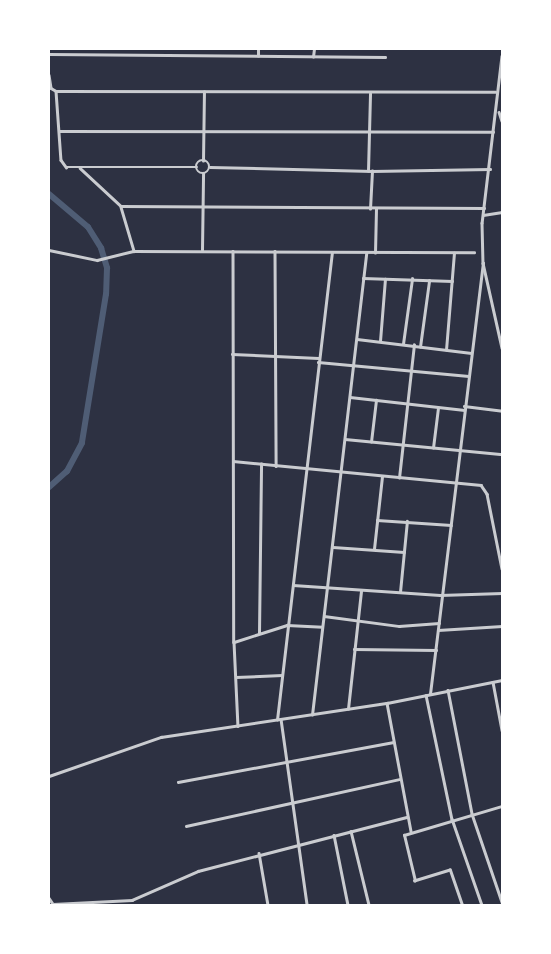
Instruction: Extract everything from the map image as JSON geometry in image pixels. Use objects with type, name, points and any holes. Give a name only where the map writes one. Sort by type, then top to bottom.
[{"type":"street","points":[[120,49],[120,55]]},
{"type":"street","points":[[174,49],[174,55]]},
{"type":"street","points":[[258,49],[258,56]]},
{"type":"street","points":[[313,57],[314,49]]},
{"type":"street","points":[[49,54],[385,58]]},
{"type":"street","points":[[430,694],[439,623],[440,595],[482,264],[483,215],[490,169],[495,92],[501,75],[502,56]]},
{"type":"street","points":[[49,75],[51,88],[56,91],[370,94],[495,92]]},
{"type":"street","points":[[56,91],[62,163],[80,168],[197,167],[203,160],[204,92]]},
{"type":"street","points":[[368,171],[370,94]]},
{"type":"street","points":[[494,112],[501,112],[502,121]]},
{"type":"street","points":[[59,131],[493,132]]},
{"type":"street","points":[[203,160],[210,167],[368,171],[490,169]]},
{"type":"street","points":[[197,167],[203,174],[202,250]]},
{"type":"street","points":[[203,174],[210,167]]},
{"type":"street","points":[[80,168],[121,206],[134,251]]},
{"type":"street","points":[[370,209],[372,171]]},
{"type":"street","points":[[121,206],[370,209],[484,208]]},
{"type":"street","points":[[375,253],[376,209]]},
{"type":"street","points":[[483,215],[502,212]]},
{"type":"street","points":[[49,250],[97,260],[134,251],[274,251],[332,254],[474,252]]},
{"type":"street","points":[[233,251],[234,642],[238,726]]},
{"type":"street","points":[[274,251],[276,466]]},
{"type":"street","points":[[312,715],[342,473],[344,439],[366,253]]},
{"type":"street","points":[[446,350],[454,253]]},
{"type":"street","points":[[277,720],[305,468],[332,254]]},
{"type":"street","points":[[482,264],[501,333],[502,348]]},
{"type":"street","points":[[363,278],[452,281]]},
{"type":"street","points":[[380,342],[385,279]]},
{"type":"street","points":[[403,344],[412,279]]},
{"type":"street","points":[[420,347],[429,281]]},
{"type":"street","points":[[357,339],[471,353]]},
{"type":"street","points":[[399,478],[414,345]]},
{"type":"street","points":[[232,354],[318,360],[354,366],[468,376]]},
{"type":"street","points":[[350,397],[464,410]]},
{"type":"street","points":[[371,442],[376,400]]},
{"type":"street","points":[[464,406],[502,411]]},
{"type":"street","points":[[433,448],[438,407]]},
{"type":"street","points":[[344,439],[502,454]]},
{"type":"street","points":[[233,461],[382,477],[481,485],[487,494],[502,569]]},
{"type":"street","points":[[260,633],[261,464]]},
{"type":"street","points":[[374,549],[382,477]]},
{"type":"street","points":[[377,520],[450,525]]},
{"type":"street","points":[[400,592],[407,522]]},
{"type":"street","points":[[497,545],[502,544]]},
{"type":"street","points":[[333,547],[404,552]]},
{"type":"street","points":[[293,586],[440,595],[502,593]]},
{"type":"street","points":[[348,709],[362,591]]},
{"type":"street","points":[[324,616],[399,626],[439,623]]},
{"type":"street","points":[[234,642],[287,625],[322,627]]},
{"type":"street","points":[[438,630],[502,626]]},
{"type":"street","points":[[354,649],[436,650]]},
{"type":"street","points":[[236,677],[282,675]]},
{"type":"street","points":[[49,776],[127,751],[154,739],[387,703],[502,680]]},
{"type":"street","points":[[493,682],[502,730]]},
{"type":"street","points":[[448,690],[472,814],[502,902]]},
{"type":"street","points":[[426,695],[452,819],[482,905]]},
{"type":"street","points":[[387,703],[411,831]]},
{"type":"street","points":[[281,719],[285,764],[300,843],[307,905]]},
{"type":"street","points":[[178,782],[285,764],[393,742]]},
{"type":"street","points":[[186,826],[400,779]]},
{"type":"street","points":[[462,905],[450,870],[415,882],[404,838],[411,831],[502,806]]},
{"type":"street","points":[[49,898],[54,905],[132,900],[198,871],[259,853],[407,817]]},
{"type":"street","points":[[351,830],[369,905]]},
{"type":"street","points":[[334,835],[348,905]]},
{"type":"street","points":[[259,853],[268,905]]},
{"type":"waterway","points":[[49,194],[88,227],[101,248],[107,268],[106,294],[82,443],[67,471],[49,487]]}]
